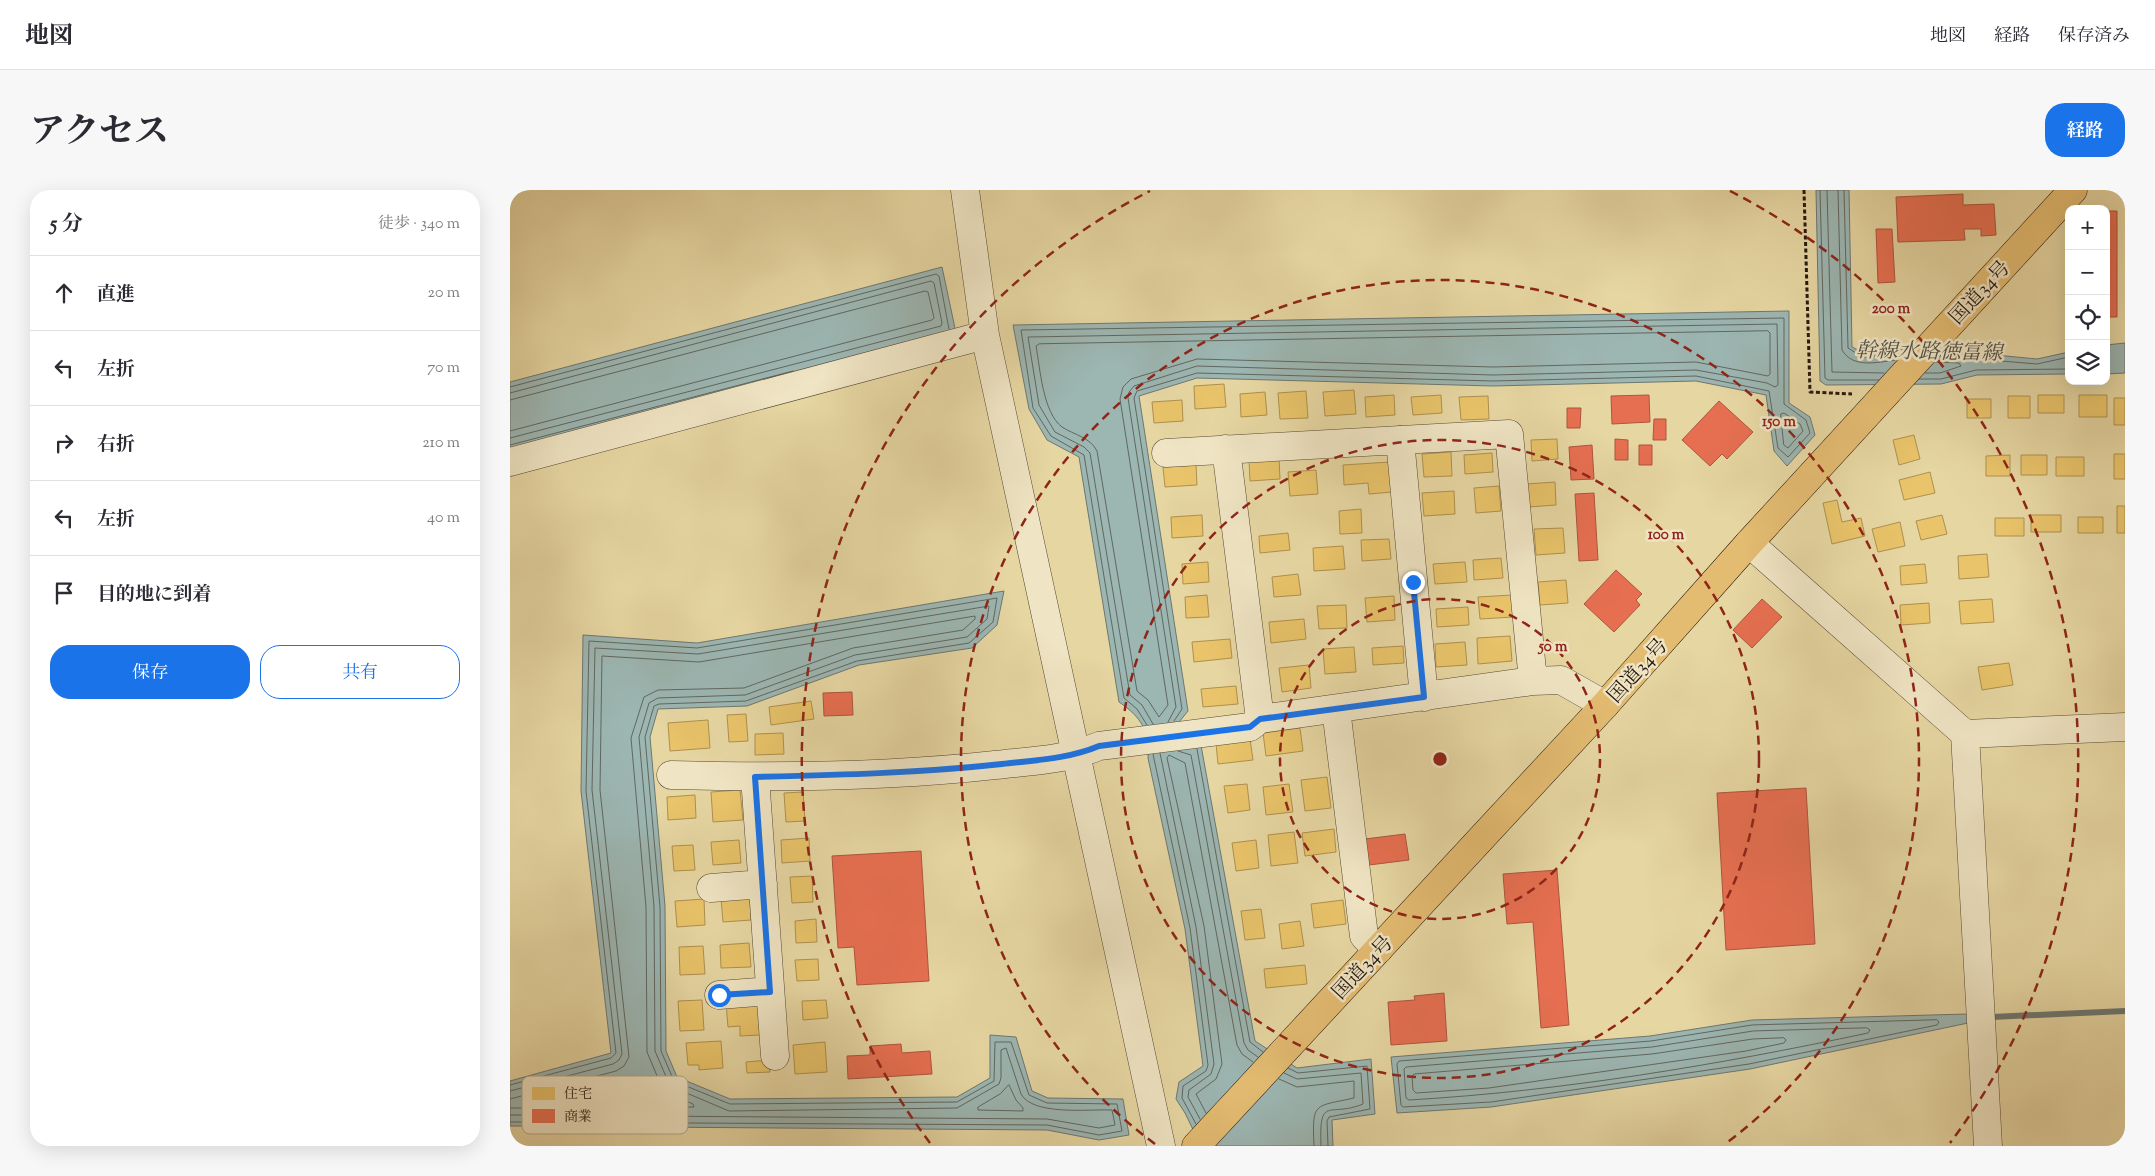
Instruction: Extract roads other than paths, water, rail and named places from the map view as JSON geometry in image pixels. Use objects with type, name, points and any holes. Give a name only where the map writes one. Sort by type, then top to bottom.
[{"type":"highway","name":"国道34号","points":[[1196,1146],[1605,705],[1749,543],[2073,190]]},
{"type":"street","points":[[966,190],[985,336],[1161,1146]]},
{"type":"street","points":[[510,462],[985,336]]},
{"type":"street","points":[[1166,453],[1509,434],[1533,681]]},
{"type":"street","points":[[1400,440],[1424,697]]},
{"type":"street","points":[[1226,449],[1260,719]]},
{"type":"street","points":[[1749,543],[1965,734],[2125,727]]},
{"type":"street","points":[[671,775],[755,777],[913,771],[1076,755],[1099,746],[1250,727],[1260,719],[1533,681],[1561,680],[1605,705]]},
{"type":"street","points":[[1336,709],[1364,936],[1378,950]]},
{"type":"street","points":[[1965,734],[1988,1146]]},
{"type":"street","points":[[755,777],[775,1056]]},
{"type":"street","points":[[711,888],[763,884]]},
{"type":"street","points":[[719,995],[770,992]]},
{"type":"water","name":"幹線水路徳富線","points":[[1816,190],[1849,190],[1852,347],[1862,352],[1897,349],[1954,351],[2037,359],[2065,353],[2065,374],[1977,375],[1941,384],[1826,385],[1820,381]]},
{"type":"water","points":[[942,267],[956,333],[510,450],[510,382]]},
{"type":"water","points":[[1789,311],[1789,403],[1810,417],[1815,435],[1787,466],[1774,451],[1766,395],[1696,381],[1493,386],[1197,378],[1139,396],[1188,711],[1179,722],[1185,743],[1200,740],[1255,1041],[1297,1068],[1371,1059],[1375,1114],[1332,1120],[1333,1146],[1201,1146],[1176,1099],[1179,1082],[1203,1066],[1185,929],[1148,758],[1146,732],[1133,713],[1119,702],[1079,457],[1047,440],[1029,409],[1013,325]]},
{"type":"water","points":[[2125,343],[2125,373],[2110,374],[2110,345]]},
{"type":"water","points":[[1004,591],[997,625],[972,648],[859,665],[747,706],[658,709],[650,737],[665,906],[666,1051],[677,1076],[528,1076],[611,1053],[581,791],[583,635],[697,643]]},
{"type":"water","points":[[1967,1014],[1968,1023],[1750,1069],[1491,1107],[1397,1113],[1391,1057],[1650,1036],[1752,1020]]},
{"type":"water","points":[[990,1035],[1016,1037],[1032,1091],[1048,1098],[1123,1099],[1129,1135],[1099,1140],[1047,1130],[688,1127],[688,1082],[730,1099],[957,1097],[990,1078]]},
{"type":"water","points":[[522,1078],[522,1126],[510,1126],[510,1081]]},
{"type":"waterway","points":[[1992,1017],[2125,1011]]}]
